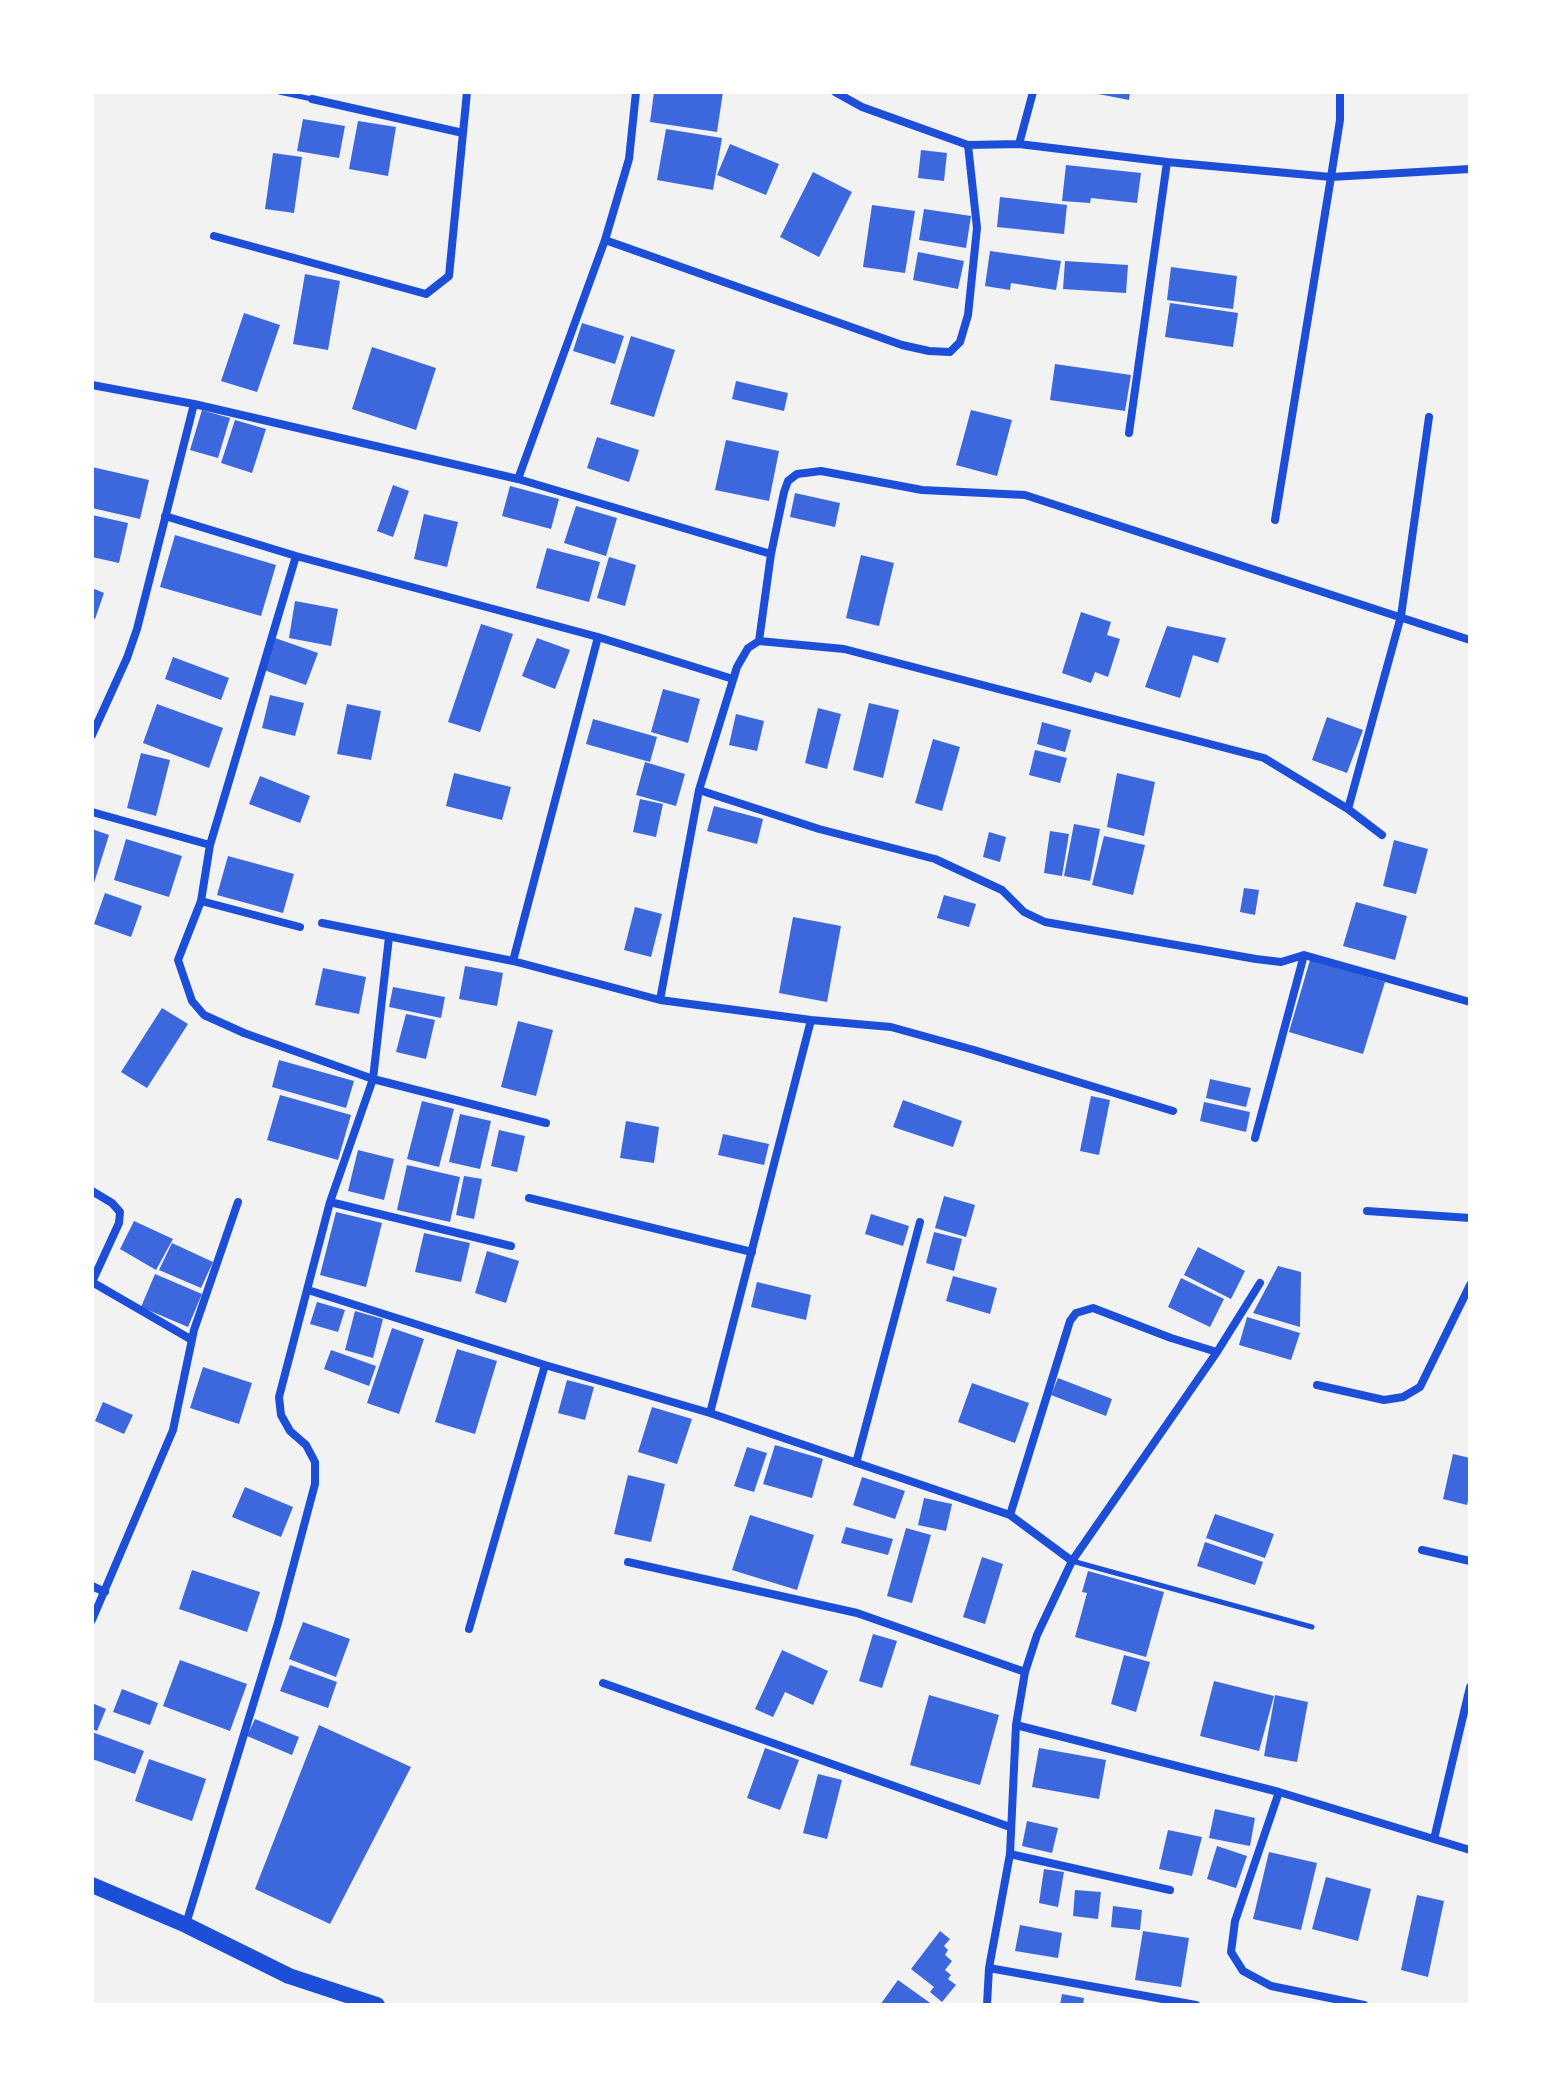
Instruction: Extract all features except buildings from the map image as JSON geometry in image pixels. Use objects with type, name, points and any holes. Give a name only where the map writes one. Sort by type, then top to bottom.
[{"type":"main road","points":[[92,1885],[186,1925],[289,1976],[377,2005]]},
{"type":"street","points":[[214,236],[426,294],[449,276],[467,92]]},
{"type":"street","points":[[518,479],[605,240],[629,159],[636,92]]},
{"type":"street","points":[[835,92],[862,107],[968,145],[1019,144],[1331,177],[1470,169]]},
{"type":"street","points":[[1019,144],[1033,92]]},
{"type":"street","points":[[1275,520],[1340,120],[1340,92]]},
{"type":"street","points":[[312,99],[463,133]]},
{"type":"street","points":[[605,240],[902,345],[950,352],[960,342],[968,315],[977,228],[968,145]]},
{"type":"street","points":[[1129,433],[1167,162]]},
{"type":"street","points":[[92,385],[194,404],[518,479],[771,554]]},
{"type":"street","points":[[92,735],[137,629],[194,404]]},
{"type":"street","points":[[1348,809],[1401,616],[1429,417]]},
{"type":"street","points":[[759,641],[771,554],[788,481],[797,474],[821,471],[922,490],[1025,495],[1470,640]]},
{"type":"street","points":[[165,516],[296,556],[598,637],[733,679]]},
{"type":"street","points":[[296,556],[210,845],[201,901],[178,960],[192,1001],[204,1015],[244,1033],[373,1079],[546,1123]]},
{"type":"street","points":[[513,961],[598,637]]},
{"type":"street","points":[[660,1000],[699,790],[733,679],[748,648],[759,641],[844,649],[1264,758],[1348,809],[1382,835]]},
{"type":"street","points":[[699,790],[819,829],[935,859],[1002,890],[1024,912],[1045,922],[1256,959],[1281,962],[1304,955],[1470,1002]]},
{"type":"street","points":[[92,812],[210,845]]},
{"type":"street","points":[[201,901],[300,927]]},
{"type":"street","points":[[322,923],[513,961],[660,1000],[891,1027],[1173,1111]]},
{"type":"street","points":[[186,1925],[278,1623],[315,1484],[315,1462],[306,1445],[290,1431],[281,1415],[279,1397],[330,1202],[373,1079],[389,937]]},
{"type":"street","points":[[1255,1138],[1304,955]]},
{"type":"street","points":[[710,1413],[811,1020]]},
{"type":"street","points":[[92,1191],[120,1212],[119,1223],[92,1282],[192,1340]]},
{"type":"street","points":[[529,1198],[752,1252]]},
{"type":"street","points":[[92,1620],[173,1430],[192,1340],[238,1202]]},
{"type":"street","points":[[330,1202],[511,1246]]},
{"type":"street","points":[[1367,1211],[1470,1218]]},
{"type":"street","points":[[856,1463],[920,1222]]},
{"type":"street","points":[[987,2005],[989,1968],[1010,1854],[1016,1725],[1025,1672],[1037,1635],[1072,1561],[1217,1352],[1260,1283]]},
{"type":"street","points":[[1317,1385],[1384,1400],[1403,1397],[1420,1387],[1470,1285]]},
{"type":"street","points":[[308,1290],[710,1413],[1010,1515],[1072,1561]]},
{"type":"street","points":[[1010,1515],[1070,1321],[1076,1313],[1093,1308],[1217,1352]]},
{"type":"street","points":[[469,1629],[545,1365]]},
{"type":"street","points":[[1422,1550],[1470,1561]]},
{"type":"street","points":[[628,1562],[857,1613],[1025,1672]]},
{"type":"street","points":[[92,1586],[105,1592]]},
{"type":"street","points":[[603,1683],[1010,1827]]},
{"type":"street","points":[[1434,1839],[1470,1687]]},
{"type":"street","points":[[1016,1725],[1279,1792],[1470,1850]]},
{"type":"street","points":[[1279,1792],[1235,1921],[1231,1952],[1243,1971],[1271,1986],[1364,2005]]},
{"type":"street","points":[[1010,1854],[1170,1890]]},
{"type":"street","points":[[989,1968],[1196,2005]]},
{"type":"lane","points":[[279,92],[312,99]]},
{"type":"lane","points":[[1072,1561],[1312,1627]]}]
